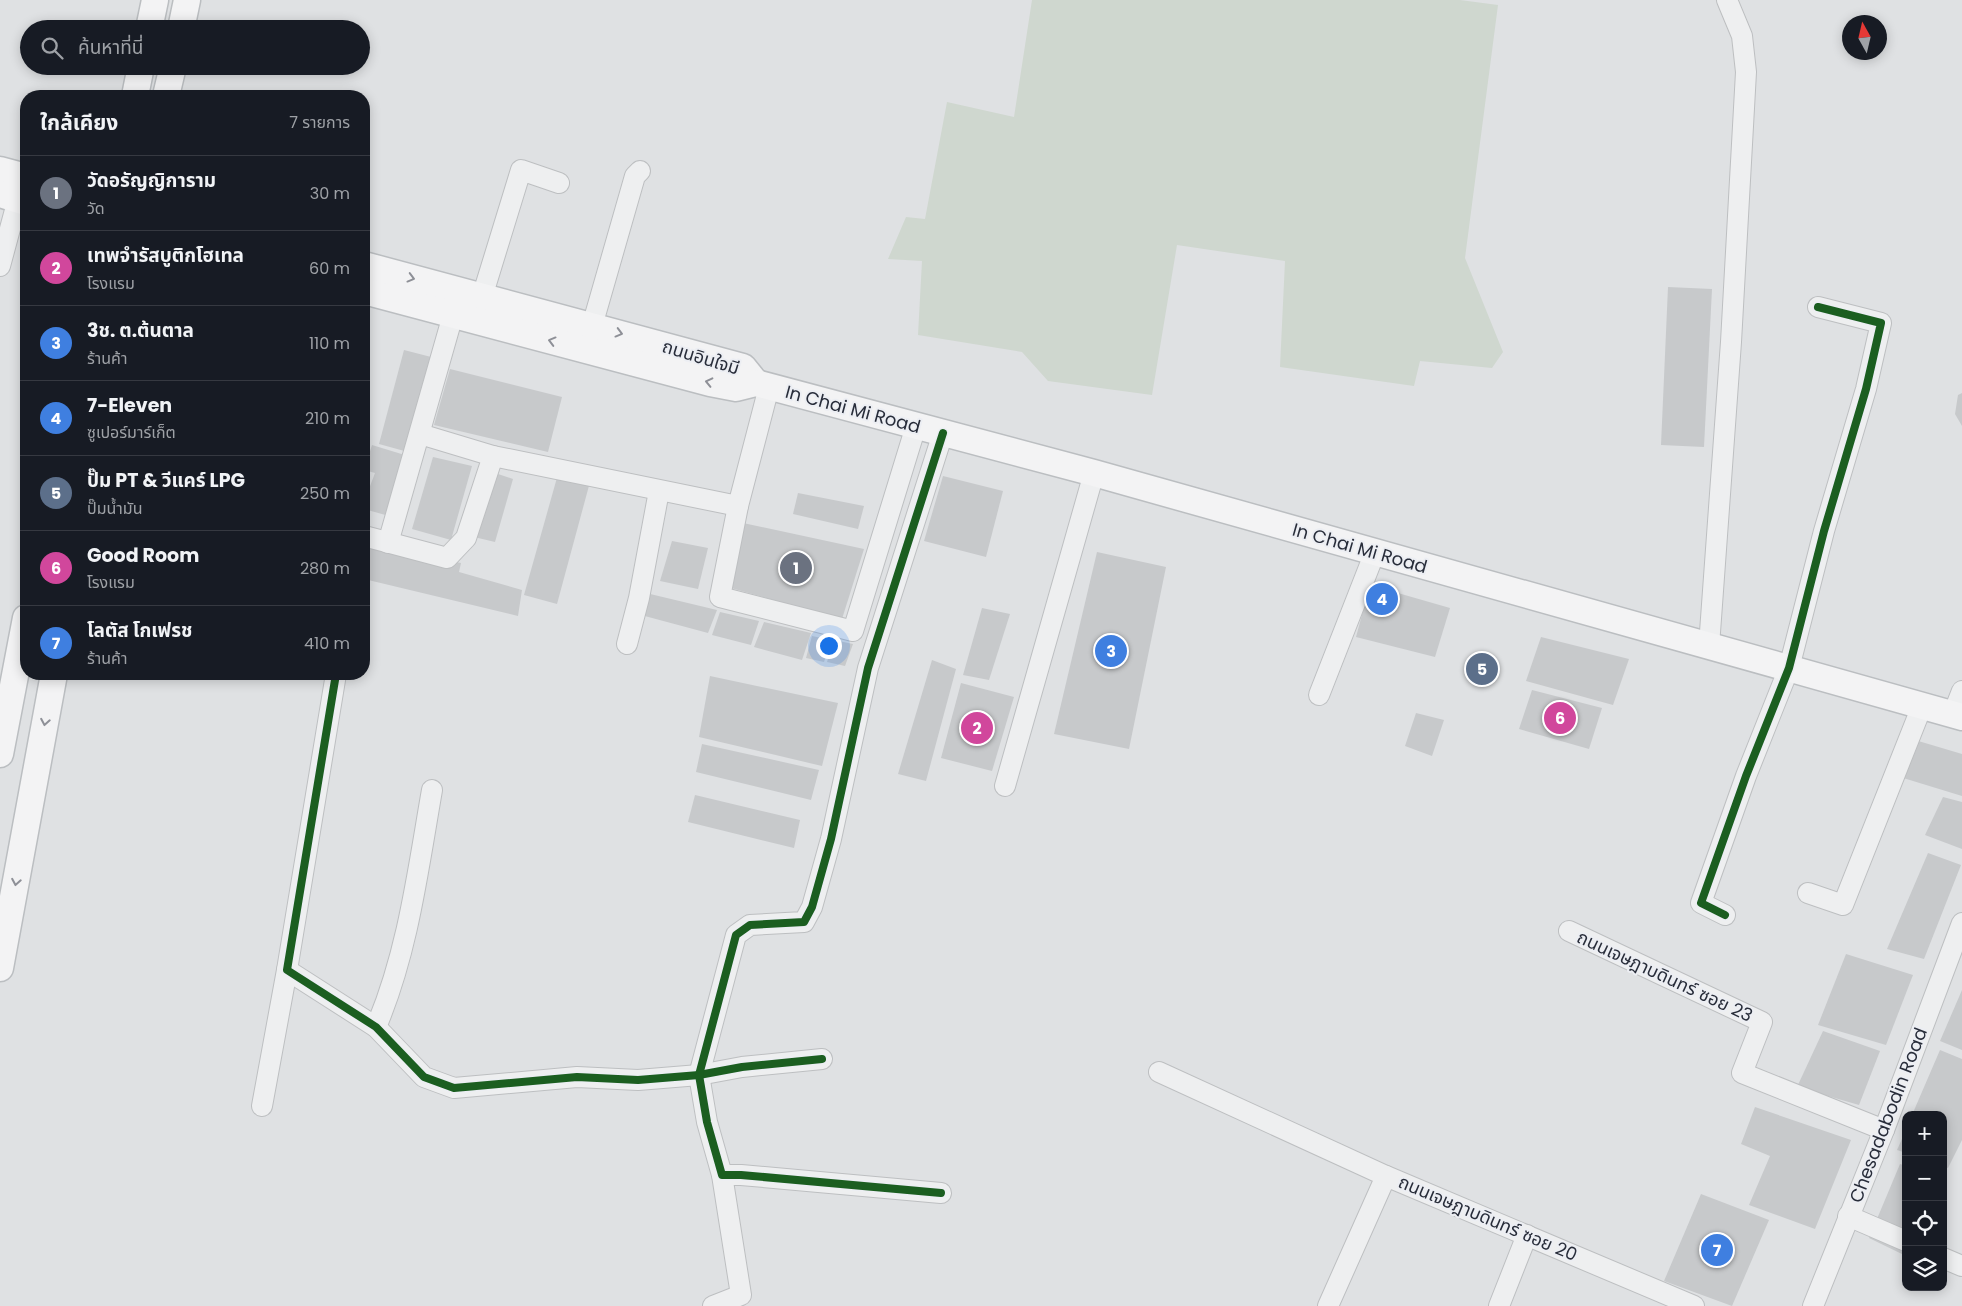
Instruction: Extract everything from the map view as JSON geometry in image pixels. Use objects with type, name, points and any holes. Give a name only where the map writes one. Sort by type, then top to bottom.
[{"type":"main road","points":[[151,20],[156,0]]},
{"type":"main road","points":[[183,20],[187,0]]},
{"type":"main road","points":[[136,90],[140,75]]},
{"type":"main road","points":[[167,90],[170,75]]},
{"type":"main road","points":[[0,170],[18,193]]},
{"type":"main road","name":"ถนนอินใจมี","points":[[370,267],[743,367],[763,385]]},
{"type":"main road","name":"ถนนอินใจมี","points":[[370,293],[710,383],[736,388],[763,385]]},
{"type":"main road","name":"In Chai Mi Road","points":[[763,385],[1094,474],[1922,706],[1959,707]]},
{"type":"main road","points":[[0,754],[20,649]]},
{"type":"main road","points":[[0,968],[53,680]]},
{"type":"street","points":[[1709,646],[1731,342],[1746,72],[1742,36],[1727,0]]},
{"type":"street","points":[[482,296],[521,170],[559,183]]},
{"type":"street","points":[[592,326],[635,176],[640,171]]},
{"type":"street","points":[[0,266],[18,193]]},
{"type":"street","points":[[1725,915],[1701,903],[1746,776],[1789,668],[1824,531],[1866,389],[1881,323],[1818,307]]},
{"type":"street","points":[[388,543],[453,315]]},
{"type":"street","points":[[763,385],[720,597],[853,631],[916,426]]},
{"type":"street","points":[[713,1306],[741,1295],[722,1175],[707,1122],[698,1075],[736,935],[750,925],[804,922],[812,907],[831,839],[868,668],[943,433]]},
{"type":"street","points":[[420,434],[493,456],[738,506]]},
{"type":"street","points":[[370,538],[447,558],[466,538],[493,456]]},
{"type":"street","points":[[1006,786],[1094,474]]},
{"type":"street","points":[[627,644],[639,598],[659,491]]},
{"type":"street","points":[[1319,695],[1375,552]]},
{"type":"street","points":[[262,1106],[287,970],[335,680]]},
{"type":"street","points":[[1808,893],[1843,905],[1922,706]]},
{"type":"street","points":[[376,1027],[390,995],[410,918],[432,790]]},
{"type":"street","name":"Chesadabodin Road","points":[[1813,1306],[1884,1130],[1962,923]]},
{"type":"street","name":"ถนนเจษฎาบดินทร์ ซอย 23","points":[[1569,931],[1762,1022],[1742,1073],[1884,1130]]},
{"type":"street","points":[[287,970],[376,1027],[424,1077],[454,1088],[577,1078],[638,1080],[698,1075],[742,1067],[822,1059]]},
{"type":"street","points":[[1159,1072],[1386,1176]]},
{"type":"street","points":[[722,1175],[741,1175],[942,1194]]},
{"type":"street","name":"ถนนเจษฎาบดินทร์ ซอย 20","points":[[1328,1306],[1386,1176],[1694,1306]]},
{"type":"street","points":[[1848,1216],[1902,1239]]},
{"type":"street","points":[[1499,1306],[1527,1235]]},
{"type":"street","points":[[1947,1260],[1962,1266]]},
{"type":"shaded area","points":[[1032,0],[1460,0],[1498,5],[1465,258],[1503,352],[1492,368],[1420,361],[1414,386],[1280,367],[1285,261],[1177,245],[1152,395],[1048,381],[1022,352],[918,335],[922,261],[888,259],[906,217],[925,219],[947,102],[1014,117]]},
{"type":"building","points":[[1668,287],[1712,289],[1704,447],[1661,445]]},
{"type":"building","points":[[404,350],[435,358],[408,452],[379,444]]},
{"type":"building","points":[[450,369],[562,397],[548,452],[434,425]]},
{"type":"building","points":[[1962,393],[1962,426],[1955,414],[1958,395]]},
{"type":"building","points":[[372,445],[408,456],[389,516],[370,511],[370,486],[375,473],[370,472],[370,451]]},
{"type":"building","points":[[433,457],[472,466],[451,540],[412,529]]},
{"type":"building","points":[[492,472],[513,479],[495,542],[474,537]]},
{"type":"building","points":[[558,474],[590,482],[557,604],[524,595]]},
{"type":"building","points":[[943,476],[1003,491],[986,557],[924,541]]},
{"type":"building","points":[[798,493],[864,506],[858,529],[793,514]]},
{"type":"building","points":[[743,523],[864,549],[842,619],[731,588]]},
{"type":"building","points":[[672,541],[708,548],[698,589],[660,581]]},
{"type":"building","points":[[370,546],[434,565],[436,558],[461,563],[459,572],[522,590],[518,616],[370,580]]},
{"type":"building","points":[[1097,552],[1166,567],[1129,749],[1054,734]]},
{"type":"building","points":[[1370,585],[1450,608],[1435,657],[1356,637]]},
{"type":"building","points":[[646,593],[717,610],[708,633],[641,615]]},
{"type":"building","points":[[982,608],[1010,614],[989,680],[963,675]]},
{"type":"building","points":[[720,612],[759,621],[751,645],[712,635]]},
{"type":"building","points":[[764,622],[811,633],[802,660],[754,647]]},
{"type":"building","points":[[812,636],[831,640],[824,662],[806,658]]},
{"type":"building","points":[[1541,637],[1629,659],[1613,705],[1526,681]]},
{"type":"building","points":[[834,640],[853,644],[845,666],[827,662]]},
{"type":"building","points":[[932,660],[956,669],[926,781],[898,774]]},
{"type":"building","points":[[710,676],[838,703],[822,766],[699,737]]},
{"type":"building","points":[[961,683],[1014,697],[992,771],[941,758]]},
{"type":"building","points":[[1532,690],[1602,708],[1589,749],[1519,729]]},
{"type":"building","points":[[1416,713],[1444,720],[1432,756],[1405,746]]},
{"type":"building","points":[[1915,740],[1962,754],[1962,796],[1900,777]]},
{"type":"building","points":[[702,744],[819,770],[811,800],[696,772]]},
{"type":"building","points":[[695,795],[800,820],[794,848],[688,822]]},
{"type":"building","points":[[1943,797],[1962,802],[1962,849],[1925,835]]},
{"type":"building","points":[[1928,853],[1961,865],[1924,959],[1887,949]]},
{"type":"building","points":[[1846,954],[1913,975],[1886,1045],[1818,1025]]},
{"type":"building","points":[[1962,990],[1962,1050],[1940,1041]]},
{"type":"building","points":[[1823,1031],[1880,1051],[1859,1105],[1797,1087]]},
{"type":"building","points":[[1940,1050],[1962,1059],[1962,1140],[1948,1168],[1947,1111],[1914,1111]]},
{"type":"building","points":[[1755,1107],[1851,1140],[1815,1229],[1749,1205],[1770,1156],[1741,1144]]},
{"type":"building","points":[[1902,1139],[1902,1152],[1897,1150]]},
{"type":"building","points":[[1900,1164],[1902,1165],[1902,1254],[1869,1238]]},
{"type":"building","points":[[1701,1194],[1769,1220],[1732,1306],[1664,1281]]},
{"type":"cycle path","points":[[1725,915],[1701,903],[1746,776],[1789,668],[1824,531],[1866,389],[1881,323],[1818,307]]},
{"type":"cycle path","points":[[941,1193],[741,1175],[722,1175],[707,1122],[699,1075],[736,935],[750,925],[804,922],[812,907],[831,839],[868,668],[943,433]]},
{"type":"cycle path","points":[[335,680],[287,970],[376,1027],[424,1077],[454,1088],[577,1077],[638,1080],[699,1075],[742,1067],[822,1059]]},
{"type":"place","name":"วัดอรัญญิการาม","points":[[796,568]]},
{"type":"place","name":"7-Eleven","points":[[1382,599]]},
{"type":"place","name":"3ช. ต.ต้นตาล","points":[[1111,651]]},
{"type":"place","name":"ปั๊ม PT & วีแคร์ LPG","points":[[1482,669]]},
{"type":"place","name":"Good Room","points":[[1560,718]]},
{"type":"place","name":"เทพจำรัสบูติกโฮเทล","points":[[977,728]]},
{"type":"place","name":"โลตัส โกเฟรช","points":[[1717,1250]]}]
